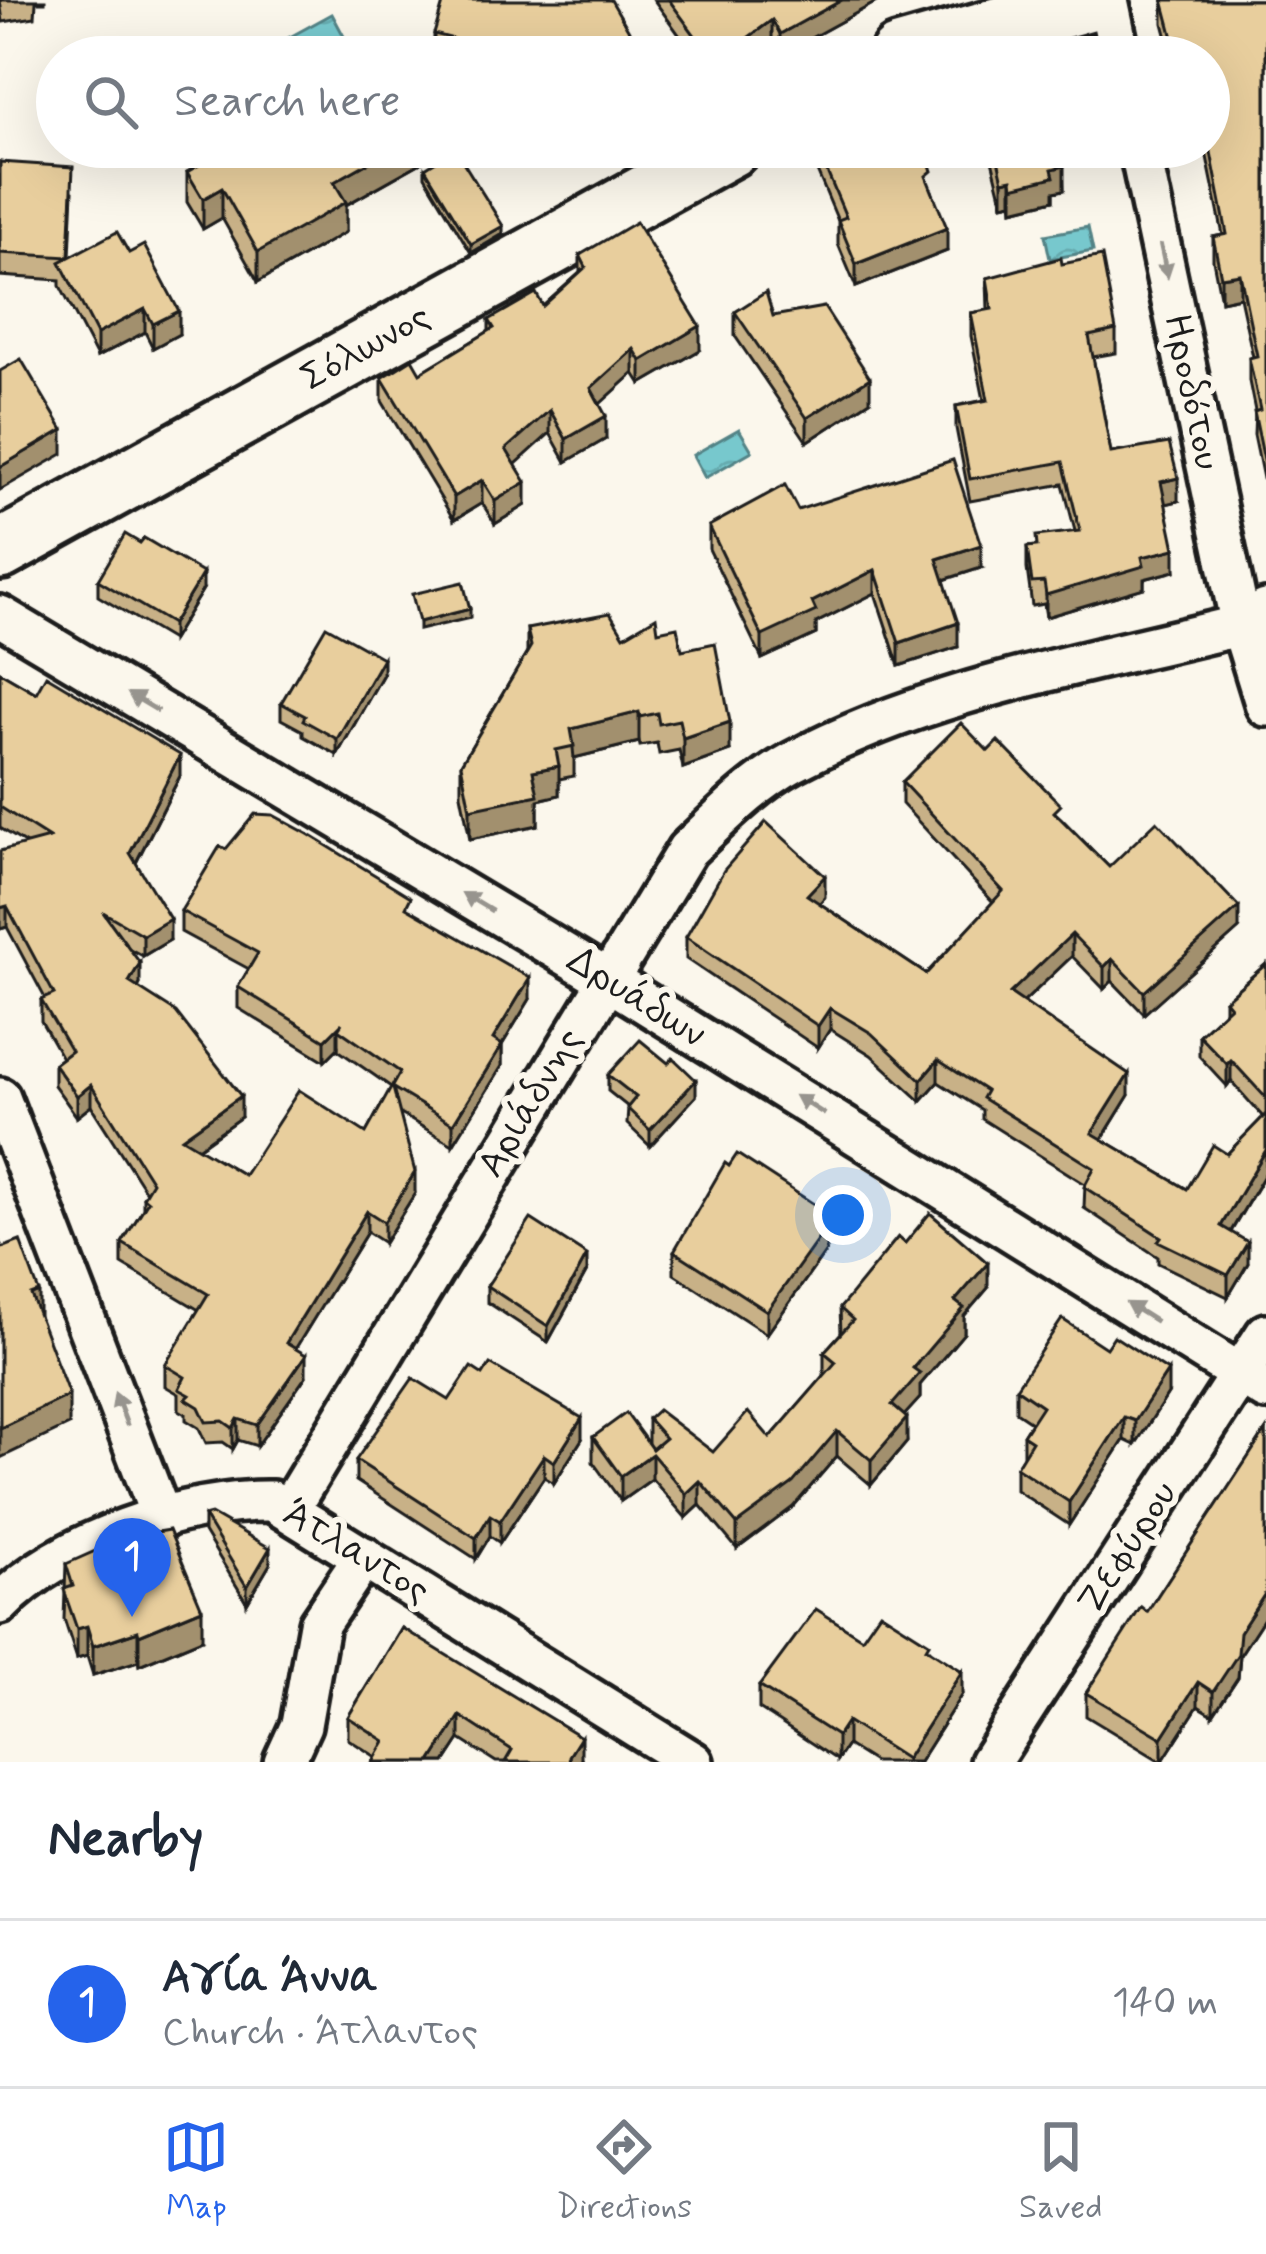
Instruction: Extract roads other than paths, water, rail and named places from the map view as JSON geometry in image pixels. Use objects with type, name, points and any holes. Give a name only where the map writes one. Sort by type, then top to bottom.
[{"type":"street","points":[[924,36],[972,0]]},
{"type":"street","points":[[967,36],[1093,0]]},
{"type":"street","points":[[1108,0],[1116,36]]},
{"type":"street","name":"Σόλωνος","points":[[0,550],[693,168]]},
{"type":"street","name":"Ηροδότου","points":[[1144,168],[1254,618],[1266,706]]},
{"type":"street","name":"Δρυάδων","points":[[0,616],[605,978],[1253,1382]]},
{"type":"street","name":"Αριάδνης","points":[[290,1509],[605,978],[687,850],[740,799],[790,764],[874,724],[1007,681],[1254,618]]},
{"type":"street","points":[[0,1098],[17,1183],[162,1519]]},
{"type":"street","name":"Ζεφύρου","points":[[990,1762],[1253,1382],[1266,1334]]},
{"type":"street","name":"Άτλαντος","points":[[0,1604],[26,1577],[59,1556],[162,1519],[239,1500],[272,1501],[693,1762]]},
{"type":"street","points":[[284,1762],[302,1725],[320,1624],[364,1557]]},
{"type":"water","points":[[332,14],[344,36],[292,36]]},
{"type":"water","points":[[1088,227],[1093,251],[1050,259],[1045,235]]},
{"type":"water","points":[[739,429],[752,451],[705,478],[693,455]]},
{"type":"place","name":"Αγία Άννα","points":[[132,1617]]}]
